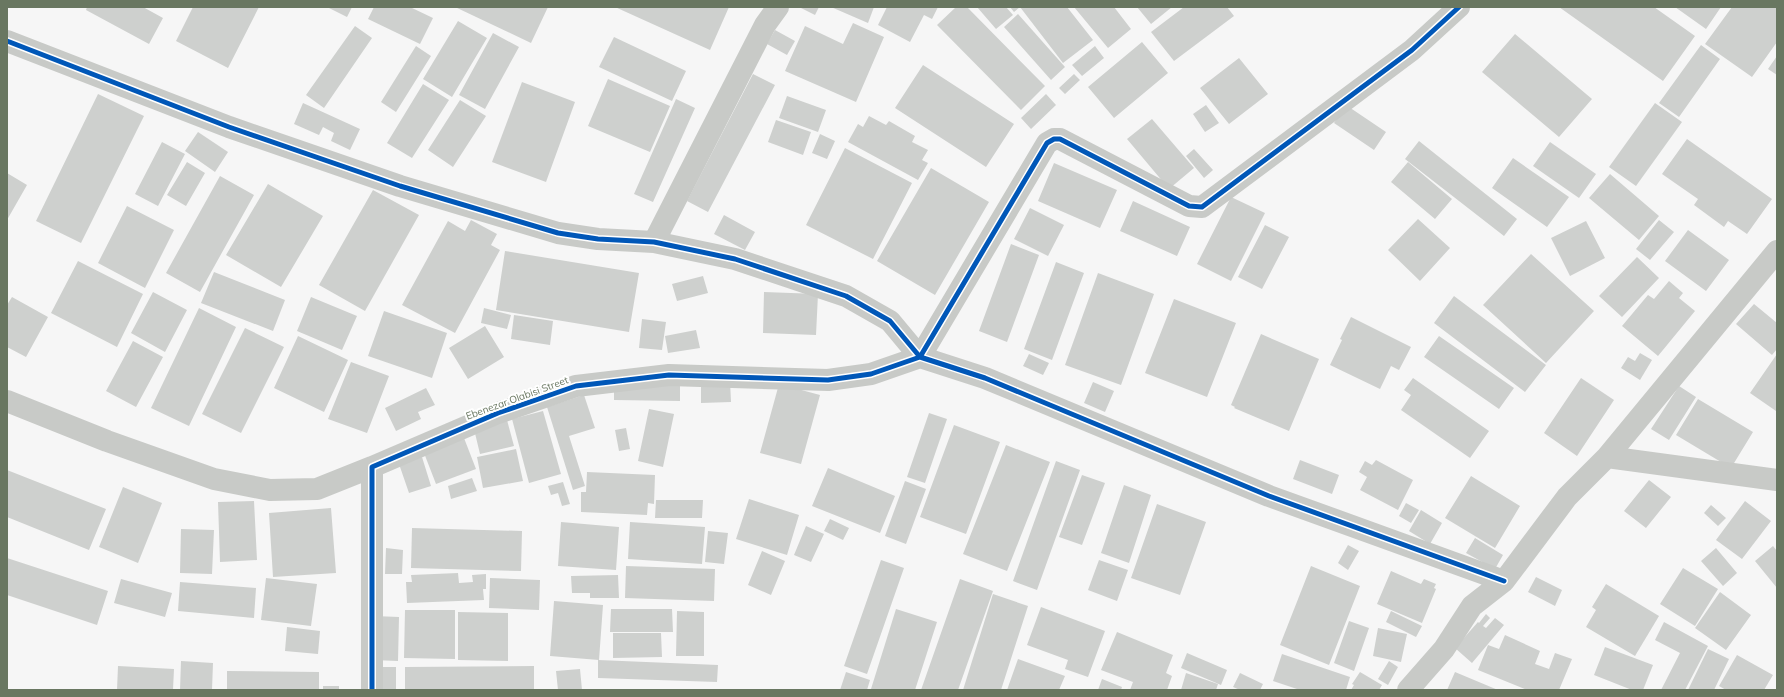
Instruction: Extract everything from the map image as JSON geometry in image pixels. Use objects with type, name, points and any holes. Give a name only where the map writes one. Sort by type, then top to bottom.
[{"type":"street","points":[[654,242],[765,26],[778,7]]},
{"type":"street","points":[[920,357],[1047,143],[1054,139],[1060,139],[1189,206],[1202,207],[1412,50],[1460,7]]},
{"type":"street","points":[[7,41],[229,127],[400,186],[558,233],[598,239],[654,242],[735,259],[846,296],[890,321],[920,357],[985,378],[1269,496],[1504,582]]},
{"type":"street","points":[[1408,690],[1444,649],[1472,606],[1504,582],[1567,497],[1607,456],[1777,251]]},
{"type":"street","name":"Ebenezar Olabisi Street","points":[[7,401],[107,441],[214,479],[270,490],[317,488],[372,467],[498,413],[576,386],[669,375],[828,380],[871,374],[920,357]]},
{"type":"street","points":[[1607,456],[1777,480]]},
{"type":"street","points":[[372,467],[372,690]]},
{"type":"building","points":[[87,7],[143,7],[163,18],[149,44],[86,10]]},
{"type":"building","points":[[193,7],[259,7],[228,68],[176,41]]},
{"type":"building","points":[[327,7],[352,7],[347,17]]},
{"type":"building","points":[[374,7],[410,7],[433,18],[420,44],[368,19]]},
{"type":"building","points":[[455,7],[548,7],[531,43]]},
{"type":"building","points":[[615,7],[729,7],[710,50]]},
{"type":"building","points":[[799,7],[819,7],[815,15]]},
{"type":"building","points":[[831,7],[874,7],[868,23]]},
{"type":"building","points":[[887,7],[938,7],[932,19],[924,15],[910,42],[878,25]]},
{"type":"building","points":[[956,7],[967,7],[1045,86],[1021,110],[937,25]]},
{"type":"building","points":[[977,7],[1006,7],[1013,15],[996,29]]},
{"type":"building","points":[[1010,7],[1020,7],[1014,12]]},
{"type":"building","points":[[1020,7],[1067,7],[1093,40],[1063,63]]},
{"type":"building","points":[[1074,7],[1114,7],[1131,29],[1108,48]]},
{"type":"building","points":[[1137,7],[1172,7],[1151,24]]},
{"type":"building","points":[[1184,7],[1227,7],[1234,16],[1174,61],[1151,32]]},
{"type":"building","points":[[1559,7],[1654,7],[1695,36],[1663,81]]},
{"type":"building","points":[[1675,7],[1721,7],[1706,29]]},
{"type":"building","points":[[1732,7],[1777,7],[1777,42],[1752,77],[1705,44]]},
{"type":"building","points":[[1018,14],[1065,67],[1051,80],[1004,27]]},
{"type":"building","points":[[458,21],[487,38],[452,97],[423,79]]},
{"type":"building","points":[[853,23],[884,37],[856,102],[785,71],[805,26],[843,44]]},
{"type":"building","points":[[355,26],[372,38],[324,108],[306,95]]},
{"type":"building","points":[[775,30],[795,41],[787,55],[767,44]]},
{"type":"building","points":[[493,33],[519,47],[485,109],[459,95]]},
{"type":"building","points":[[1515,34],[1592,99],[1559,137],[1482,72]]},
{"type":"building","points":[[614,37],[686,71],[672,101],[599,67]]},
{"type":"building","points":[[1142,42],[1168,73],[1114,118],[1088,87]]},
{"type":"building","points":[[1701,45],[1720,59],[1679,117],[1659,103]]},
{"type":"building","points":[[416,46],[431,56],[396,112],[381,102]]},
{"type":"building","points":[[1095,46],[1104,58],[1082,76],[1072,65]]},
{"type":"building","points":[[1777,56],[1777,75],[1768,69]]},
{"type":"building","points":[[1239,58],[1268,94],[1229,124],[1200,88]]},
{"type":"building","points":[[923,65],[1014,124],[986,167],[895,108]]},
{"type":"building","points":[[753,74],[775,85],[708,212],[687,201]]},
{"type":"building","points":[[1074,74],[1080,80],[1065,94],[1059,88]]},
{"type":"building","points":[[608,79],[670,106],[650,152],[588,126]]},
{"type":"building","points":[[522,82],[575,102],[546,182],[492,162]]},
{"type":"building","points":[[423,84],[449,100],[412,158],[387,143]]},
{"type":"building","points":[[98,94],[144,116],[81,243],[36,221]]},
{"type":"building","points":[[1046,94],[1056,105],[1031,129],[1021,118]]},
{"type":"building","points":[[787,96],[826,110],[818,132],[779,118]]},
{"type":"building","points":[[676,99],[695,108],[653,202],[634,194]]},
{"type":"building","points":[[460,100],[486,116],[453,167],[428,150]]},
{"type":"building","points":[[303,103],[360,129],[350,150],[331,141],[334,133],[323,127],[319,135],[294,124]]},
{"type":"building","points":[[1655,103],[1682,122],[1636,186],[1609,167]]},
{"type":"building","points":[[1206,105],[1219,123],[1205,132],[1193,114]]},
{"type":"building","points":[[1346,105],[1386,132],[1374,150],[1334,123]]},
{"type":"building","points":[[869,116],[886,125],[889,121],[915,136],[912,142],[928,150],[922,160],[928,163],[918,180],[848,142],[858,124],[863,127]]},
{"type":"building","points":[[1152,119],[1194,168],[1169,189],[1127,139]]},
{"type":"building","points":[[776,120],[811,132],[803,155],[768,142]]},
{"type":"building","points":[[198,132],[228,152],[215,172],[185,151]]},
{"type":"building","points":[[820,134],[835,141],[827,159],[812,153]]},
{"type":"building","points":[[1687,139],[1772,199],[1747,234],[1728,221],[1724,227],[1694,205],[1698,199],[1662,174]]},
{"type":"building","points":[[1419,141],[1517,219],[1504,236],[1405,159]]},
{"type":"building","points":[[162,142],[185,154],[158,206],[135,194]]},
{"type":"building","points":[[1550,142],[1596,174],[1579,198],[1533,166]]},
{"type":"building","points":[[845,148],[912,183],[873,259],[806,225]]},
{"type":"building","points":[[1194,149],[1213,170],[1204,178],[1186,156]]},
{"type":"building","points":[[1513,158],[1569,197],[1547,227],[1492,188]]},
{"type":"building","points":[[187,162],[205,173],[186,206],[167,195]]},
{"type":"building","points":[[1408,162],[1452,199],[1435,219],[1391,182]]},
{"type":"building","points":[[1054,163],[1117,190],[1100,228],[1038,201]]},
{"type":"building","points":[[931,168],[989,202],[935,295],[877,261]]},
{"type":"building","points":[[7,173],[27,185],[7,220]]},
{"type":"building","points":[[1610,174],[1659,216],[1639,240],[1589,198]]},
{"type":"building","points":[[220,176],[254,195],[200,292],[166,273]]},
{"type":"building","points":[[268,184],[323,216],[281,287],[226,255]]},
{"type":"building","points":[[373,190],[419,215],[365,311],[319,285]]},
{"type":"building","points":[[1231,197],[1265,213],[1231,281],[1197,264]]},
{"type":"building","points":[[1133,201],[1190,227],[1177,256],[1120,231]]},
{"type":"building","points":[[127,206],[174,230],[145,288],[98,263]]},
{"type":"building","points":[[1030,208],[1064,225],[1048,256],[1014,239]]},
{"type":"building","points":[[724,215],[755,232],[745,250],[714,234]]},
{"type":"building","points":[[1418,219],[1450,248],[1420,281],[1388,250]]},
{"type":"building","points":[[471,220],[497,234],[491,245],[500,250],[455,333],[402,305],[448,221],[465,231]]},
{"type":"building","points":[[1659,220],[1674,232],[1650,260],[1636,249]]},
{"type":"building","points":[[1586,221],[1605,258],[1570,276],[1551,238]]},
{"type":"building","points":[[1265,225],[1289,237],[1262,289],[1238,277]]},
{"type":"building","points":[[1688,230],[1729,260],[1706,291],[1665,261]]},
{"type":"building","points":[[1011,244],[1039,255],[1007,342],[979,331]]},
{"type":"building","points":[[505,251],[639,273],[629,332],[496,310]]},
{"type":"building","points":[[1531,254],[1594,311],[1546,363],[1483,305]]},
{"type":"building","points":[[1637,257],[1659,278],[1622,317],[1599,296]]},
{"type":"building","points":[[78,261],[143,294],[117,347],[51,313]]},
{"type":"building","points":[[1056,262],[1084,273],[1052,360],[1024,349]]},
{"type":"building","points":[[214,272],[285,300],[273,331],[201,303]]},
{"type":"building","points":[[1098,273],[1154,294],[1121,385],[1065,365]]},
{"type":"building","points":[[703,276],[708,293],[677,301],[672,284]]},
{"type":"building","points":[[1669,281],[1683,293],[1679,298],[1695,311],[1658,356],[1622,326],[1648,295],[1654,299]]},
{"type":"building","points":[[153,292],[187,310],[165,352],[131,333]]},
{"type":"building","points":[[764,292],[818,294],[816,335],[763,333]]},
{"type":"building","points":[[1454,296],[1546,365],[1525,392],[1434,323]]},
{"type":"building","points":[[12,297],[48,317],[26,357],[7,347],[7,305]]},
{"type":"building","points":[[311,297],[357,316],[342,350],[297,331]]},
{"type":"building","points":[[1174,299],[1236,323],[1207,397],[1145,373]]},
{"type":"building","points":[[1754,304],[1777,323],[1777,349],[1772,355],[1736,324]]},
{"type":"building","points":[[199,308],[236,327],[189,426],[151,408]]},
{"type":"building","points":[[484,308],[511,315],[507,329],[481,323]]},
{"type":"building","points":[[384,311],[447,333],[432,378],[368,356]]},
{"type":"building","points":[[514,315],[553,321],[550,345],[511,339]]},
{"type":"building","points":[[1351,317],[1411,347],[1399,370],[1391,366],[1380,389],[1330,365],[1342,340],[1340,339]]},
{"type":"building","points":[[642,319],[666,322],[662,350],[639,348]]},
{"type":"building","points":[[485,326],[504,357],[468,379],[449,348]]},
{"type":"building","points":[[245,328],[284,347],[241,433],[202,414]]},
{"type":"building","points":[[696,330],[700,348],[668,353],[665,336]]},
{"type":"building","points":[[1261,334],[1319,359],[1289,431],[1234,408],[1235,407],[1231,405]]},
{"type":"building","points":[[298,336],[348,360],[324,412],[274,388]]},
{"type":"building","points":[[1439,336],[1514,388],[1499,409],[1424,357]]},
{"type":"building","points":[[133,341],[163,357],[136,407],[106,391]]},
{"type":"building","points":[[1640,353],[1652,360],[1640,380],[1621,368],[1628,357],[1635,361]]},
{"type":"building","points":[[1029,354],[1049,363],[1043,375],[1023,366]]},
{"type":"building","points":[[1777,354],[1777,409],[1776,411],[1750,393]]},
{"type":"building","points":[[351,362],[389,376],[367,433],[328,419]]},
{"type":"building","points":[[1413,378],[1489,431],[1470,458],[1401,410],[1411,395],[1404,390]]},
{"type":"building","points":[[1581,378],[1614,400],[1577,456],[1544,433]]},
{"type":"building","points":[[730,381],[731,402],[701,403],[701,382]]},
{"type":"building","points":[[1093,382],[1114,391],[1105,412],[1084,403]]},
{"type":"building","points":[[779,384],[820,395],[801,464],[760,453]]},
{"type":"building","points":[[614,385],[680,386],[680,401],[614,400]]},
{"type":"building","points":[[1679,386],[1696,397],[1669,440],[1651,429]]},
{"type":"building","points":[[426,388],[435,405],[418,412],[421,419],[396,431],[385,408]]},
{"type":"building","points":[[584,395],[595,428],[569,436],[585,486],[573,490],[547,407]]},
{"type":"building","points":[[1698,399],[1753,432],[1731,468],[1676,435]]},
{"type":"building","points":[[649,409],[674,414],[663,467],[638,461]]},
{"type":"building","points":[[543,411],[561,474],[529,483],[512,419]]},
{"type":"building","points":[[929,413],[947,419],[925,483],[907,477]]},
{"type":"building","points":[[507,420],[514,446],[480,454],[474,429]]},
{"type":"building","points":[[954,425],[1000,442],[966,534],[920,517]]},
{"type":"building","points":[[626,428],[630,449],[619,451],[615,430]]},
{"type":"building","points":[[464,438],[476,469],[436,484],[424,453]]},
{"type":"building","points":[[1006,445],[1050,462],[1007,571],[963,554]]},
{"type":"building","points":[[516,449],[523,481],[483,488],[477,457]]},
{"type":"building","points":[[422,457],[431,486],[409,493],[399,464]]},
{"type":"building","points":[[1300,460],[1339,475],[1332,494],[1293,479]]},
{"type":"building","points":[[1376,460],[1413,480],[1398,510],[1360,490],[1367,477],[1359,472],[1365,461],[1372,465]]},
{"type":"building","points":[[1056,461],[1080,470],[1037,590],[1013,581]]},
{"type":"building","points":[[828,468],[895,496],[880,533],[812,506]]},
{"type":"building","points":[[7,470],[106,509],[89,550],[7,517]]},
{"type":"building","points":[[587,472],[655,475],[654,504],[648,503],[647,515],[581,512],[581,492],[586,492]]},
{"type":"building","points":[[1082,475],[1105,483],[1082,545],[1059,537]]},
{"type":"building","points":[[1471,476],[1520,506],[1495,548],[1445,518]]},
{"type":"building","points":[[472,478],[477,491],[451,499],[448,486]]},
{"type":"building","points":[[1649,480],[1671,497],[1646,528],[1624,511]]},
{"type":"building","points":[[905,481],[926,489],[906,544],[885,536]]},
{"type":"building","points":[[563,482],[570,504],[562,506],[558,493],[551,495],[548,486]]},
{"type":"building","points":[[1124,485],[1151,495],[1129,563],[1101,553]]},
{"type":"building","points":[[123,487],[162,503],[138,563],[99,547]]},
{"type":"building","points":[[749,499],[799,515],[787,555],[736,539]]},
{"type":"building","points":[[656,500],[703,500],[702,518],[655,518]]},
{"type":"building","points":[[254,501],[257,560],[220,562],[218,502]]},
{"type":"building","points":[[1745,501],[1771,521],[1742,559],[1716,540]]},
{"type":"building","points":[[1406,503],[1419,510],[1411,523],[1399,516]]},
{"type":"building","points":[[1157,504],[1206,522],[1180,595],[1131,578]]},
{"type":"building","points":[[1711,505],[1726,518],[1718,526],[1704,513]]},
{"type":"building","points":[[331,508],[336,573],[273,577],[269,513]]},
{"type":"building","points":[[1421,510],[1442,523],[1430,544],[1409,531]]},
{"type":"building","points":[[830,519],[849,528],[843,540],[824,531]]},
{"type":"building","points":[[561,522],[619,527],[616,570],[558,566]]},
{"type":"building","points":[[630,522],[705,527],[702,564],[628,559]]},
{"type":"building","points":[[806,526],[824,534],[811,562],[794,555]]},
{"type":"building","points":[[412,528],[522,531],[521,571],[411,568]]},
{"type":"building","points":[[181,529],[214,530],[212,574],[180,573]]},
{"type":"building","points":[[708,531],[728,533],[724,564],[705,562]]},
{"type":"building","points":[[1475,538],[1503,555],[1495,569],[1466,553]]},
{"type":"building","points":[[1348,545],[1359,551],[1348,570],[1338,563]]},
{"type":"building","points":[[1773,546],[1777,551],[1777,588],[1755,561]]},
{"type":"building","points":[[386,548],[403,550],[402,574],[385,574]]},
{"type":"building","points":[[1716,548],[1737,573],[1723,586],[1701,561]]},
{"type":"building","points":[[762,551],[785,561],[771,595],[748,585]]},
{"type":"building","points":[[7,558],[108,591],[97,625],[7,595]]},
{"type":"building","points":[[881,560],[904,568],[867,674],[844,666]]},
{"type":"building","points":[[1099,560],[1128,570],[1117,601],[1088,590]]},
{"type":"building","points":[[626,566],[715,569],[714,601],[625,598]]},
{"type":"building","points":[[1311,566],[1360,586],[1329,665],[1280,645]]},
{"type":"building","points":[[1683,568],[1718,589],[1695,626],[1660,604]]},
{"type":"building","points":[[1391,571],[1421,584],[1424,579],[1436,584],[1434,588],[1436,589],[1422,623],[1377,604]]},
{"type":"building","points":[[458,573],[459,583],[473,582],[472,575],[486,574],[486,589],[483,589],[484,600],[407,603],[406,582],[412,582],[411,575]]},
{"type":"building","points":[[618,575],[619,598],[590,598],[590,593],[572,593],[571,576]]},
{"type":"building","points":[[1536,577],[1562,590],[1555,606],[1528,592]]},
{"type":"building","points":[[266,578],[317,584],[311,626],[261,620]]},
{"type":"building","points":[[490,578],[540,580],[539,610],[489,608]]},
{"type":"building","points":[[121,579],[172,593],[165,617],[114,603]]},
{"type":"building","points":[[960,579],[993,591],[958,690],[921,690]]},
{"type":"building","points":[[180,582],[256,588],[254,618],[178,611]]},
{"type":"building","points":[[1606,584],[1659,616],[1635,656],[1586,627],[1596,610],[1592,607]]},
{"type":"building","points":[[1720,592],[1751,615],[1726,650],[1695,628]]},
{"type":"building","points":[[993,594],[1028,606],[1001,690],[963,690]]},
{"type":"building","points":[[554,601],[603,605],[599,660],[550,656]]},
{"type":"building","points":[[1041,607],[1105,631],[1088,677],[1065,669],[1068,660],[1027,645]]},
{"type":"building","points":[[611,609],[672,609],[673,632],[610,632]]},
{"type":"building","points":[[896,609],[937,622],[915,690],[874,690],[871,689]]},
{"type":"building","points":[[405,610],[455,610],[455,659],[404,658]]},
{"type":"building","points":[[677,611],[704,612],[704,656],[676,656]]},
{"type":"building","points":[[1391,611],[1422,626],[1416,637],[1386,622]]},
{"type":"building","points":[[458,612],[508,613],[508,661],[458,660]]},
{"type":"building","points":[[1486,614],[1490,618],[1483,626],[1486,628],[1495,618],[1504,625],[1472,663],[1455,648]]},
{"type":"building","points":[[374,616],[399,617],[398,661],[373,660]]},
{"type":"building","points":[[1349,621],[1369,628],[1354,671],[1334,663]]},
{"type":"building","points":[[1664,622],[1708,646],[1685,690],[1661,690],[1680,653],[1655,640]]},
{"type":"building","points":[[287,627],[320,631],[318,654],[285,651]]},
{"type":"building","points":[[1378,628],[1407,634],[1401,662],[1373,656]]},
{"type":"building","points":[[1117,632],[1173,655],[1166,673],[1172,676],[1167,690],[1130,690],[1133,682],[1101,670]]},
{"type":"building","points":[[613,633],[661,633],[662,657],[613,658]]},
{"type":"building","points":[[1505,635],[1540,651],[1535,664],[1549,669],[1555,653],[1572,659],[1559,690],[1527,690],[1478,670],[1488,645],[1499,649]]},
{"type":"building","points":[[1605,647],[1653,665],[1643,690],[1632,690],[1594,675]]},
{"type":"building","points":[[1708,649],[1729,659],[1714,690],[1688,690]]},
{"type":"building","points":[[1187,653],[1227,670],[1221,685],[1181,668]]},
{"type":"building","points":[[1282,654],[1350,677],[1346,690],[1300,690],[1273,681]]},
{"type":"building","points":[[1737,655],[1773,675],[1764,690],[1726,690],[1719,686]]},
{"type":"building","points":[[1018,659],[1065,676],[1059,690],[1007,690]]},
{"type":"building","points":[[598,660],[718,665],[717,682],[598,678]]},
{"type":"building","points":[[181,661],[213,663],[212,690],[180,690]]},
{"type":"building","points":[[1389,661],[1398,667],[1388,685],[1378,679]]},
{"type":"building","points":[[118,666],[174,669],[173,690],[117,690]]},
{"type":"building","points":[[534,666],[534,690],[405,690],[405,667]]},
{"type":"building","points":[[375,667],[396,667],[396,690],[375,690]]},
{"type":"building","points":[[580,669],[582,690],[558,690],[556,671]]},
{"type":"building","points":[[227,671],[319,672],[319,690],[227,690]]},
{"type":"building","points":[[846,672],[870,680],[867,690],[840,690]]},
{"type":"building","points":[[1360,672],[1382,685],[1379,690],[1351,690],[1354,685],[1352,684]]},
{"type":"building","points":[[1455,672],[1498,690],[1447,690]]},
{"type":"building","points":[[1186,673],[1218,684],[1216,690],[1181,690]]},
{"type":"building","points":[[1240,673],[1263,684],[1260,690],[1240,690],[1233,687]]},
{"type":"building","points":[[1102,679],[1122,687],[1121,690],[1098,690]]},
{"type":"building","points":[[323,686],[339,686],[339,690],[323,690]]},
{"type":"cycle path","points":[[372,690],[372,467],[498,413],[576,386],[669,375],[828,380],[871,374],[920,357],[1047,143],[1054,139],[1060,139],[1189,206],[1202,207],[1412,50],[1459,7]]},
{"type":"cycle path","points":[[7,41],[229,127],[400,186],[558,233],[598,239],[654,242],[735,259],[846,296],[890,321],[920,357],[985,378],[1269,496],[1504,581]]}]
